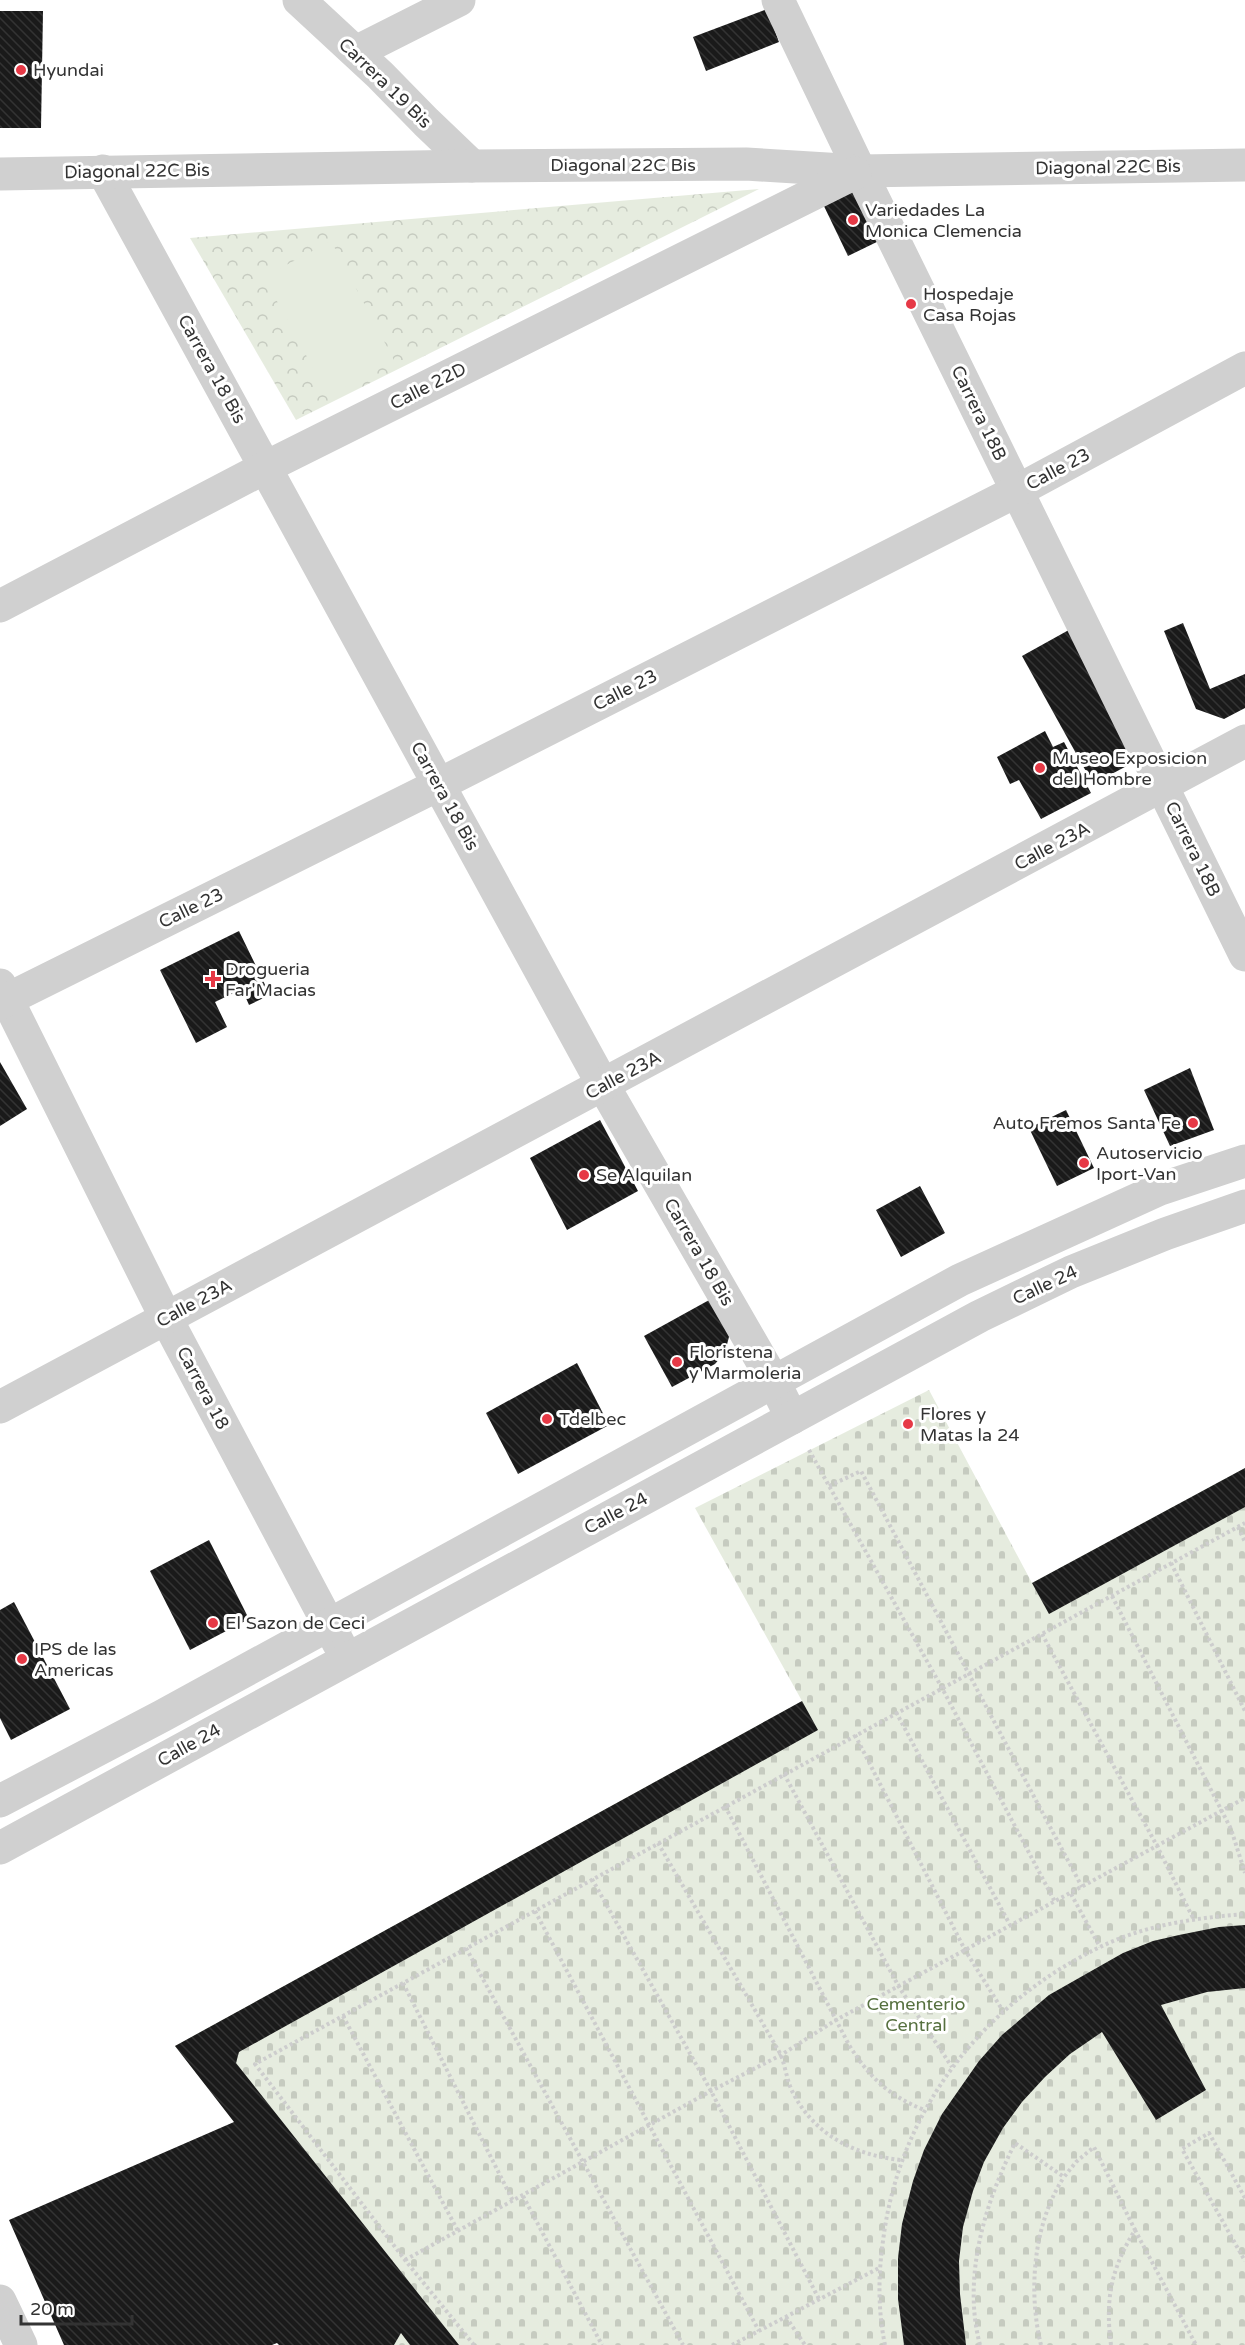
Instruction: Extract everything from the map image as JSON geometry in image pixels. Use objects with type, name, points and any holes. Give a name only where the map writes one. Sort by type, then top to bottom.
[{"type":"street","name":"Carrera 19 Bis","points":[[298,0],[381,75],[472,165]]},
{"type":"street","points":[[356,52],[459,0]]},
{"type":"street","name":"Carrera 18B","points":[[778,0],[1245,955]]},
{"type":"street","name":"Diagonal 22C Bis","points":[[0,174],[472,165],[746,164],[860,171],[1245,165]]},
{"type":"street","name":"Carrera 18 Bis","points":[[103,171],[603,1085],[774,1382],[792,1418]]},
{"type":"street","name":"Calle 22D","points":[[0,606],[266,467],[860,171]]},
{"type":"street","name":"Calle 23","points":[[2,996],[438,785],[1017,491],[1245,368]]},
{"type":"street","name":"Calle 23A","points":[[0,1407],[1245,741]]},
{"type":"street","name":"Carrera 18","points":[[2,996],[166,1318],[347,1659]]},
{"type":"street","points":[[0,1801],[329,1625],[960,1280],[1160,1189],[1245,1161]]},
{"type":"street","name":"Calle 24","points":[[0,1848],[980,1316],[1071,1272],[1165,1234],[1245,1206]]},
{"type":"street","points":[[0,2301],[21,2345]]},
{"type":"path","points":[[810,1450],[942,1688],[1055,1902]]},
{"type":"path","points":[[829,1486],[861,1471],[1082,1887]]},
{"type":"path","points":[[474,2345],[405,2260],[255,2064],[1245,1523]]},
{"type":"path","points":[[1238,1527],[1245,1542]]},
{"type":"path","points":[[1171,1563],[1245,1711]]},
{"type":"path","points":[[1112,1596],[1222,1810],[1231,1829],[1245,1872]]},
{"type":"path","points":[[1042,1634],[1193,1918]]},
{"type":"path","points":[[896,1712],[1010,1925]]},
{"type":"path","points":[[855,1735],[965,1950],[1003,2011]]},
{"type":"path","points":[[784,1774],[899,1987],[952,2067]]},
{"type":"path","points":[[405,2260],[711,2091],[781,2055],[836,2020],[1245,1798]]},
{"type":"path","points":[[725,1806],[849,2045],[870,2075],[885,2089],[903,2101],[924,2110]]},
{"type":"path","points":[[658,1843],[781,2055],[792,2090],[810,2119],[834,2140],[856,2151],[877,2158],[901,2160]]},
{"type":"path","points":[[592,1879],[711,2091],[819,2299]]},
{"type":"path","points":[[1071,1894],[1100,1947]]},
{"type":"path","points":[[535,1911],[759,2331]]},
{"type":"path","points":[[885,2345],[879,2298],[879,2268],[886,2215],[901,2160],[924,2110],[968,2047],[1003,2011],[1034,1986],[1100,1947],[1193,1918],[1245,1914]]},
{"type":"path","points":[[466,1948],[683,2345]]},
{"type":"path","points":[[403,1983],[513,2201]]},
{"type":"path","points":[[343,2016],[458,2231]]},
{"type":"path","points":[[1245,2198],[1209,2133],[1182,2149],[1245,2261]]},
{"type":"path","points":[[980,2345],[974,2288],[979,2245],[989,2204],[1016,2143],[1064,2177]]},
{"type":"path","points":[[1041,2345],[1035,2308],[1037,2252],[1046,2211],[1064,2177],[1076,2162],[1094,2147],[1196,2345]]},
{"type":"path","points":[[523,2196],[602,2345]]},
{"type":"path","points":[[1111,2345],[1107,2317],[1111,2280],[1123,2249],[1135,2230]]},
{"type":"path","points":[[732,2345],[879,2268]]},
{"type":"path","points":[[786,2317],[805,2345]]},
{"type":"green space","points":[[759,189],[296,420],[190,238]]},
{"type":"green space","points":[[331,241],[394,360],[328,396],[264,277]]},
{"type":"green space","name":"Cementerio Central","points":[[929,1390],[1032,1583],[1245,1468],[1245,2345],[394,2345],[401,2333],[175,2046],[802,1701],[695,1508]]},
{"type":"building","points":[[767,9],[779,42],[706,71],[693,37]]},
{"type":"building","name":"Hyundai","points":[[0,11],[43,11],[41,128],[0,128]]},
{"type":"building","name":"Variedades La Monica Clemencia","points":[[858,185],[883,239],[848,256],[822,202]]},
{"type":"building","points":[[1183,623],[1210,689],[1245,674],[1245,708],[1224,719],[1196,709],[1164,631]]},
{"type":"building","points":[[1076,626],[1136,761],[1093,784],[1022,656]]},
{"type":"building","name":"Museo Exposicion del Hombre","points":[[1045,731],[1053,747],[1064,742],[1091,793],[1041,819],[1019,780],[1010,784],[997,757]]},
{"type":"building","name":"Drogueria Far'Macias","points":[[239,931],[270,995],[249,1005],[242,989],[215,1002],[227,1027],[196,1043],[160,970]]},
{"type":"building","points":[[0,1062],[27,1109],[0,1126]]},
{"type":"building","points":[[1190,1068],[1214,1130],[1170,1146],[1144,1090]]},
{"type":"building","points":[[1066,1110],[1094,1168],[1057,1186],[1029,1128]]},
{"type":"building","name":"Se Alquilan","points":[[600,1120],[638,1191],[567,1230],[530,1158]]},
{"type":"building","points":[[920,1186],[945,1233],[901,1257],[876,1210]]},
{"type":"building","points":[[711,1299],[730,1333],[725,1352],[715,1364],[672,1387],[644,1336]]},
{"type":"building","name":"Tdelbec","points":[[577,1363],[609,1425],[518,1474],[486,1413]]},
{"type":"building","points":[[1245,1468],[1245,1507],[1049,1614],[1032,1583]]},
{"type":"building","points":[[209,1540],[249,1619],[190,1650],[150,1571]]},
{"type":"building","name":"IPS de las Americas","points":[[14,1602],[70,1709],[11,1740],[0,1718],[0,1610]]},
{"type":"building","points":[[802,1701],[818,1730],[239,2052],[236,2063],[459,2345],[410,2345],[401,2333],[394,2345],[279,2345],[277,2343],[272,2345],[64,2345],[9,2220],[234,2122],[175,2046]]},
{"type":"building","points":[[1245,1925],[1245,1988],[1207,1992],[1161,2005],[1206,2090],[1156,2120],[1102,2032],[1070,2054],[1022,2102],[1003,2128],[984,2162],[973,2191],[963,2227],[959,2261],[966,2345],[904,2345],[898,2299],[898,2258],[902,2224],[913,2181],[924,2150],[942,2114],[979,2061],[1002,2035],[1049,1995],[1123,1953],[1153,1941],[1179,1935],[1219,1927]]},
{"type":"place","name":"Hyundai","points":[[21,70]]},
{"type":"place","name":"Variedades La Monica Clemencia","points":[[853,220]]},
{"type":"place","name":"Hospedaje Casa Rojas","points":[[911,304]]},
{"type":"place","name":"Museo Exposicion del Hombre","points":[[1040,768]]},
{"type":"place","name":"Drogueria Far'Macias","points":[[213,979]]},
{"type":"place","name":"Auto Fremos Santa Fe","points":[[1193,1123]]},
{"type":"place","name":"Autoservicio Iport-Van","points":[[1084,1163]]},
{"type":"place","name":"Se Alquilan","points":[[584,1175]]},
{"type":"place","name":"Floristena y Marmoleria","points":[[677,1362]]},
{"type":"place","name":"Tdelbec","points":[[547,1419]]},
{"type":"place","name":"Flores y Matas la 24","points":[[908,1424]]},
{"type":"place","name":"El Sazon de Ceci","points":[[213,1623]]},
{"type":"place","name":"IPS de las Americas","points":[[22,1659]]}]
